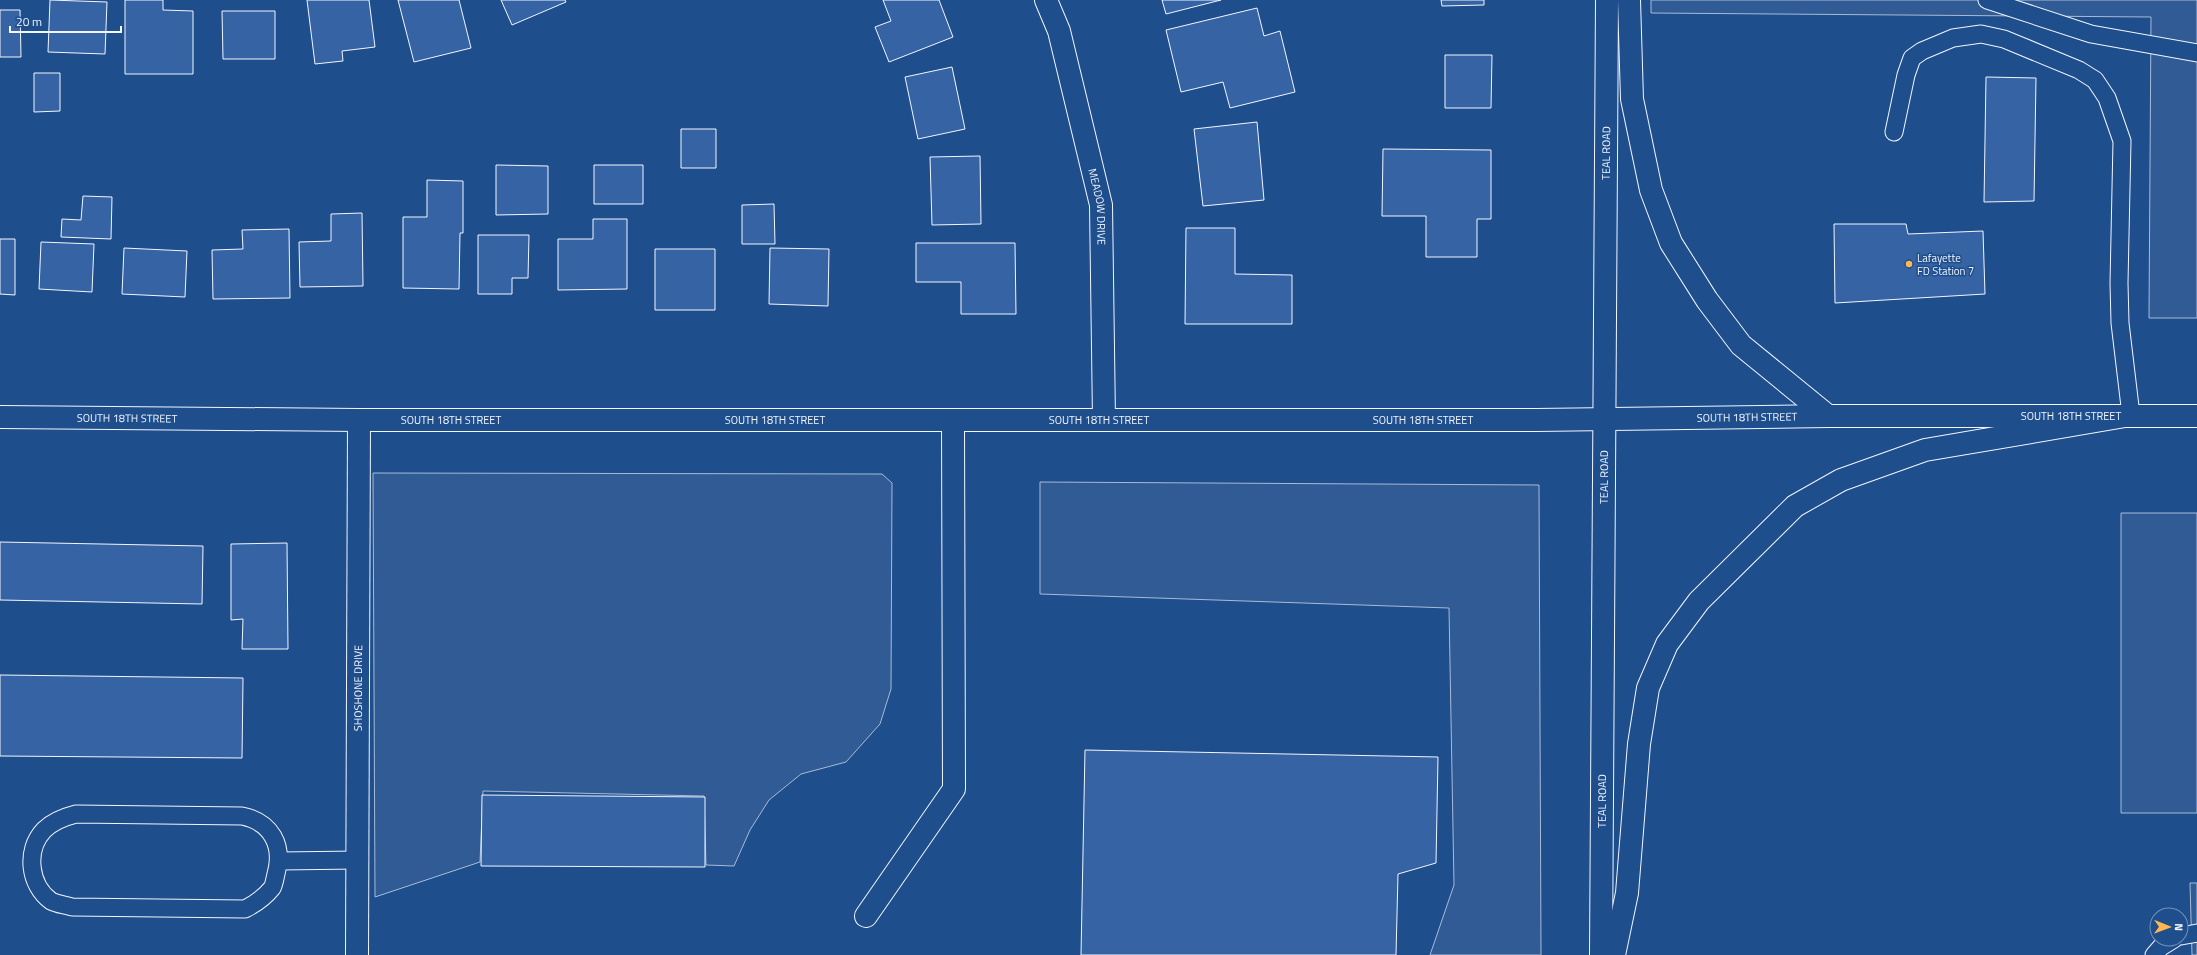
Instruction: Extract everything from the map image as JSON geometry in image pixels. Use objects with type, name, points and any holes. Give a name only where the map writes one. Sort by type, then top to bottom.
[{"type":"main road","name":"MEADOW DRIVE","points":[[1046,0],[1059,31],[1101,205],[1104,420]]},
{"type":"main road","name":"TEAL ROAD","points":[[1601,955],[1603,420],[1608,0]]},
{"type":"main road","points":[[1629,0],[1632,99],[1651,190],[1671,243],[1707,300],[1741,344],[1828,416]]},
{"type":"main road","points":[[1614,955],[1627,893],[1639,744],[1648,688],[1667,644],[1699,601],[1795,506],[1841,480],[1924,450],[2131,415]]},
{"type":"main road","name":"SOUTH 18TH STREET","points":[[0,417],[359,420],[1603,420],[1828,416],[2197,416]]},
{"type":"main road","name":"SHOSHONE DRIVE","points":[[357,955],[359,420]]},
{"type":"main road","points":[[866,916],[954,789],[953,420]]},
{"type":"lane","points":[[1987,0],[2091,34],[2197,53]]},
{"type":"lane","points":[[1894,132],[1906,75],[1912,58],[1922,51],[1953,38],[1981,34],[2004,39],[2079,70],[2095,80],[2107,98],[2122,141],[2120,323],[2131,415]]},
{"type":"lane","points":[[76,814],[242,816],[256,819],[274,835],[280,861],[273,887],[258,903],[245,909],[72,907],[52,902],[39,889],[33,876],[35,844],[44,830],[58,819],[76,814]]},
{"type":"lane","points":[[280,861],[358,860]]},
{"type":"lane","points":[[2154,955],[2161,947]]},
{"type":"shaded area","points":[[1651,0],[2197,0],[2197,318],[2149,318],[2151,17],[1651,13]]},
{"type":"shaded area","points":[[373,473],[882,474],[892,483],[891,689],[880,724],[846,762],[801,774],[769,800],[750,830],[734,866],[706,865],[704,796],[483,791],[480,862],[375,897]]},
{"type":"shaded area","points":[[1040,482],[1539,485],[1541,955],[1430,955],[1454,885],[1449,608],[1040,594]]},
{"type":"shaded area","points":[[2121,513],[2197,513],[2197,813],[2121,813]]},
{"type":"shaded area","points":[[2190,883],[2197,883],[2197,955],[2192,955]]},
{"type":"building","points":[[50,0],[107,2],[105,54],[48,52]]},
{"type":"building","points":[[125,0],[163,0],[163,10],[193,11],[193,74],[125,74]]},
{"type":"building","points":[[307,0],[369,0],[375,47],[342,51],[343,61],[315,64]]},
{"type":"building","points":[[398,0],[459,0],[471,48],[414,62]]},
{"type":"building","points":[[501,0],[565,0],[566,2],[512,25]]},
{"type":"building","points":[[883,0],[939,0],[953,37],[889,62],[875,27],[891,21]]},
{"type":"building","points":[[1162,0],[1221,0],[1166,14]]},
{"type":"building","points":[[1441,0],[1484,0],[1484,5],[1442,6]]},
{"type":"building","points":[[1257,8],[1264,36],[1280,31],[1295,92],[1230,108],[1223,82],[1181,92],[1166,30]]},
{"type":"building","points":[[0,10],[20,10],[21,57],[0,57]]},
{"type":"building","points":[[222,11],[275,11],[275,59],[223,59]]},
{"type":"building","points":[[1445,55],[1492,55],[1491,108],[1445,108]]},
{"type":"building","points":[[952,67],[965,129],[918,139],[905,77]]},
{"type":"building","points":[[34,73],[60,73],[60,111],[34,112]]},
{"type":"building","points":[[1986,77],[2036,78],[2034,201],[1984,202]]},
{"type":"building","points":[[1257,122],[1264,200],[1203,206],[1194,129]]},
{"type":"building","points":[[681,129],[716,129],[716,168],[681,168]]},
{"type":"building","points":[[1383,149],[1491,150],[1491,219],[1477,219],[1477,257],[1426,257],[1426,216],[1382,216]]},
{"type":"building","points":[[980,156],[981,224],[932,225],[930,157]]},
{"type":"building","points":[[496,165],[548,166],[548,214],[496,215]]},
{"type":"building","points":[[594,165],[643,165],[643,204],[594,204]]},
{"type":"building","points":[[427,180],[463,181],[463,233],[460,233],[459,289],[403,288],[403,217],[427,217]]},
{"type":"building","points":[[83,196],[112,197],[111,239],[61,237],[62,219],[81,220]]},
{"type":"building","points":[[774,204],[775,244],[742,244],[742,205]]},
{"type":"building","points":[[362,213],[363,286],[300,287],[299,242],[331,241],[331,214]]},
{"type":"building","points":[[593,219],[627,219],[627,289],[558,290],[558,239],[593,239]]},
{"type":"building","name":"Lafayette FD Station 7","points":[[1834,224],[1906,224],[1908,234],[1983,231],[1985,294],[1835,303]]},
{"type":"building","points":[[1186,228],[1235,228],[1235,274],[1292,275],[1292,324],[1185,324]]},
{"type":"building","points":[[289,229],[290,298],[213,299],[212,250],[243,249],[242,230]]},
{"type":"building","points":[[478,235],[529,235],[528,278],[512,278],[512,294],[478,294]]},
{"type":"building","points":[[0,239],[15,239],[15,295],[0,294]]},
{"type":"building","points":[[41,242],[94,244],[92,292],[39,289]]},
{"type":"building","points":[[916,243],[1015,243],[1016,314],[961,314],[961,282],[916,282]]},
{"type":"building","points":[[124,248],[187,251],[185,297],[122,294]]},
{"type":"building","points":[[770,248],[829,249],[828,306],[769,304]]},
{"type":"building","points":[[655,249],[715,249],[715,310],[655,310]]},
{"type":"building","points":[[0,542],[203,546],[202,604],[0,600]]},
{"type":"building","points":[[287,543],[288,649],[242,649],[243,619],[231,620],[231,544]]},
{"type":"building","points":[[0,675],[243,678],[242,758],[0,756]]},
{"type":"building","points":[[1085,750],[1438,757],[1436,863],[1398,874],[1396,955],[1081,955]]},
{"type":"building","points":[[482,795],[705,797],[705,867],[481,866]]},
{"type":"place","name":"Lafayette FD Station 7","points":[[1909,264]]}]
